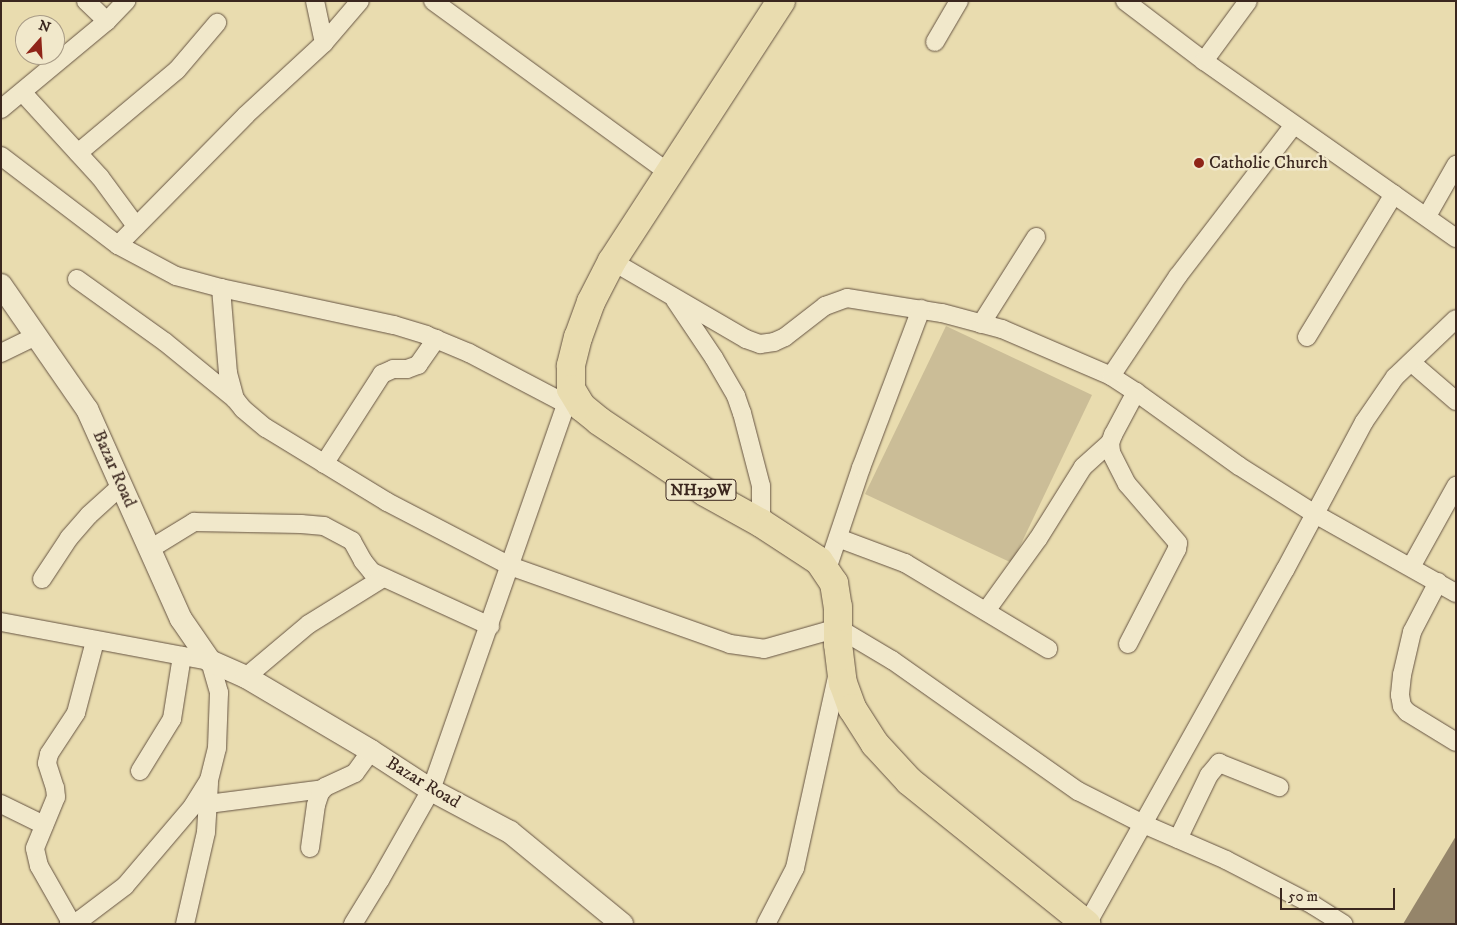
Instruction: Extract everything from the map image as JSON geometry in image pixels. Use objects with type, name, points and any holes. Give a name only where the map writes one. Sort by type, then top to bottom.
[{"type":"highway","points":[[569,396],[571,366],[578,336],[591,302],[612,260],[781,1]]},
{"type":"highway","name":"NH139W","points":[[569,396],[599,421],[705,492],[761,523],[820,561],[834,583],[838,607],[840,663],[843,682],[852,708],[875,744],[909,781],[1086,924]]},
{"type":"street","points":[[86,1],[107,21]]},
{"type":"street","points":[[1,109],[23,93],[107,21],[126,1]]},
{"type":"street","points":[[315,1],[324,43]]},
{"type":"street","points":[[118,245],[246,115],[324,43],[360,1]]},
{"type":"street","points":[[433,1],[669,173]]},
{"type":"street","points":[[935,42],[959,1]]},
{"type":"street","points":[[1125,1],[1204,62],[1456,238]]},
{"type":"street","points":[[1204,62],[1248,1]]},
{"type":"street","points":[[78,153],[177,70],[218,23]]},
{"type":"street","points":[[23,93],[100,177],[136,226]]},
{"type":"street","points":[[1110,376],[1178,276],[1294,125]]},
{"type":"street","points":[[1,156],[118,245],[176,276],[221,288],[394,325],[436,339],[569,396],[431,790],[353,924]]},
{"type":"street","points":[[1426,216],[1456,165]]},
{"type":"street","points":[[1307,337],[1394,194]]},
{"type":"street","points":[[981,324],[1036,237]]},
{"type":"street","points":[[612,260],[746,340],[760,344],[774,342],[785,337],[825,306],[847,298],[921,309],[1002,330],[1110,376],[1136,392],[1239,466],[1315,514],[1456,593]]},
{"type":"street","points":[[77,279],[164,342],[235,399],[243,409],[266,428],[387,502],[510,566],[663,622],[749,648],[764,649],[838,628],[892,660],[1078,791],[1141,823],[1305,900],[1343,924]]},
{"type":"street","name":"Bazar Road","points":[[1,285],[87,409],[181,619],[210,661]]},
{"type":"street","points":[[221,288],[228,373],[235,399]]},
{"type":"street","points":[[672,296],[714,358],[736,396],[758,472],[761,523]]},
{"type":"street","points":[[826,572],[861,468],[921,309]]},
{"type":"street","points":[[1086,924],[1315,514],[1364,422],[1395,378],[1456,319]]},
{"type":"street","points":[[1,353],[36,336]]},
{"type":"street","points":[[324,464],[382,374],[393,369],[407,369],[418,365],[436,339]]},
{"type":"street","points":[[1412,363],[1456,400]]},
{"type":"street","points":[[986,611],[1038,539],[1083,466],[1110,443],[1118,423],[1136,392]]},
{"type":"street","points":[[1110,443],[1111,452],[1127,484],[1178,543],[1177,550],[1128,644]]},
{"type":"street","points":[[42,579],[69,538],[89,515],[121,486]]},
{"type":"street","points":[[1411,567],[1456,486]]},
{"type":"street","points":[[150,549],[194,522],[324,526],[352,541],[362,561],[372,572],[490,626]]},
{"type":"street","points":[[838,538],[905,563],[1048,649]]},
{"type":"street","points":[[246,676],[309,624],[383,578]]},
{"type":"street","points":[[1438,582],[1412,632],[1402,675],[1400,695],[1402,706],[1407,712],[1456,742]]},
{"type":"street","name":"Bazar Road","points":[[1,622],[210,661],[246,676],[371,751],[431,790],[510,832],[622,924]]},
{"type":"street","points":[[95,640],[76,713],[49,754],[47,763],[56,797],[35,848],[36,858],[71,924],[80,920],[125,886],[194,806],[210,780]]},
{"type":"street","points":[[140,770],[172,719],[182,656]]},
{"type":"street","points":[[185,924],[206,832],[210,780],[217,748],[219,693],[210,661]]},
{"type":"street","points":[[766,924],[795,868],[840,663]]},
{"type":"street","points":[[208,804],[323,790],[355,773],[371,751]]},
{"type":"street","points":[[1178,839],[1209,775],[1218,763],[1279,787]]},
{"type":"street","points":[[310,848],[316,805],[323,790]]},
{"type":"street","points":[[1,804],[44,825]]},
{"type":"shaded area","points":[[946,326],[1092,395],[1012,563],[865,494]]},
{"type":"building","points":[[1456,836],[1456,924],[1403,924]]},
{"type":"place","name":"Catholic Church","points":[[1199,163]]}]
